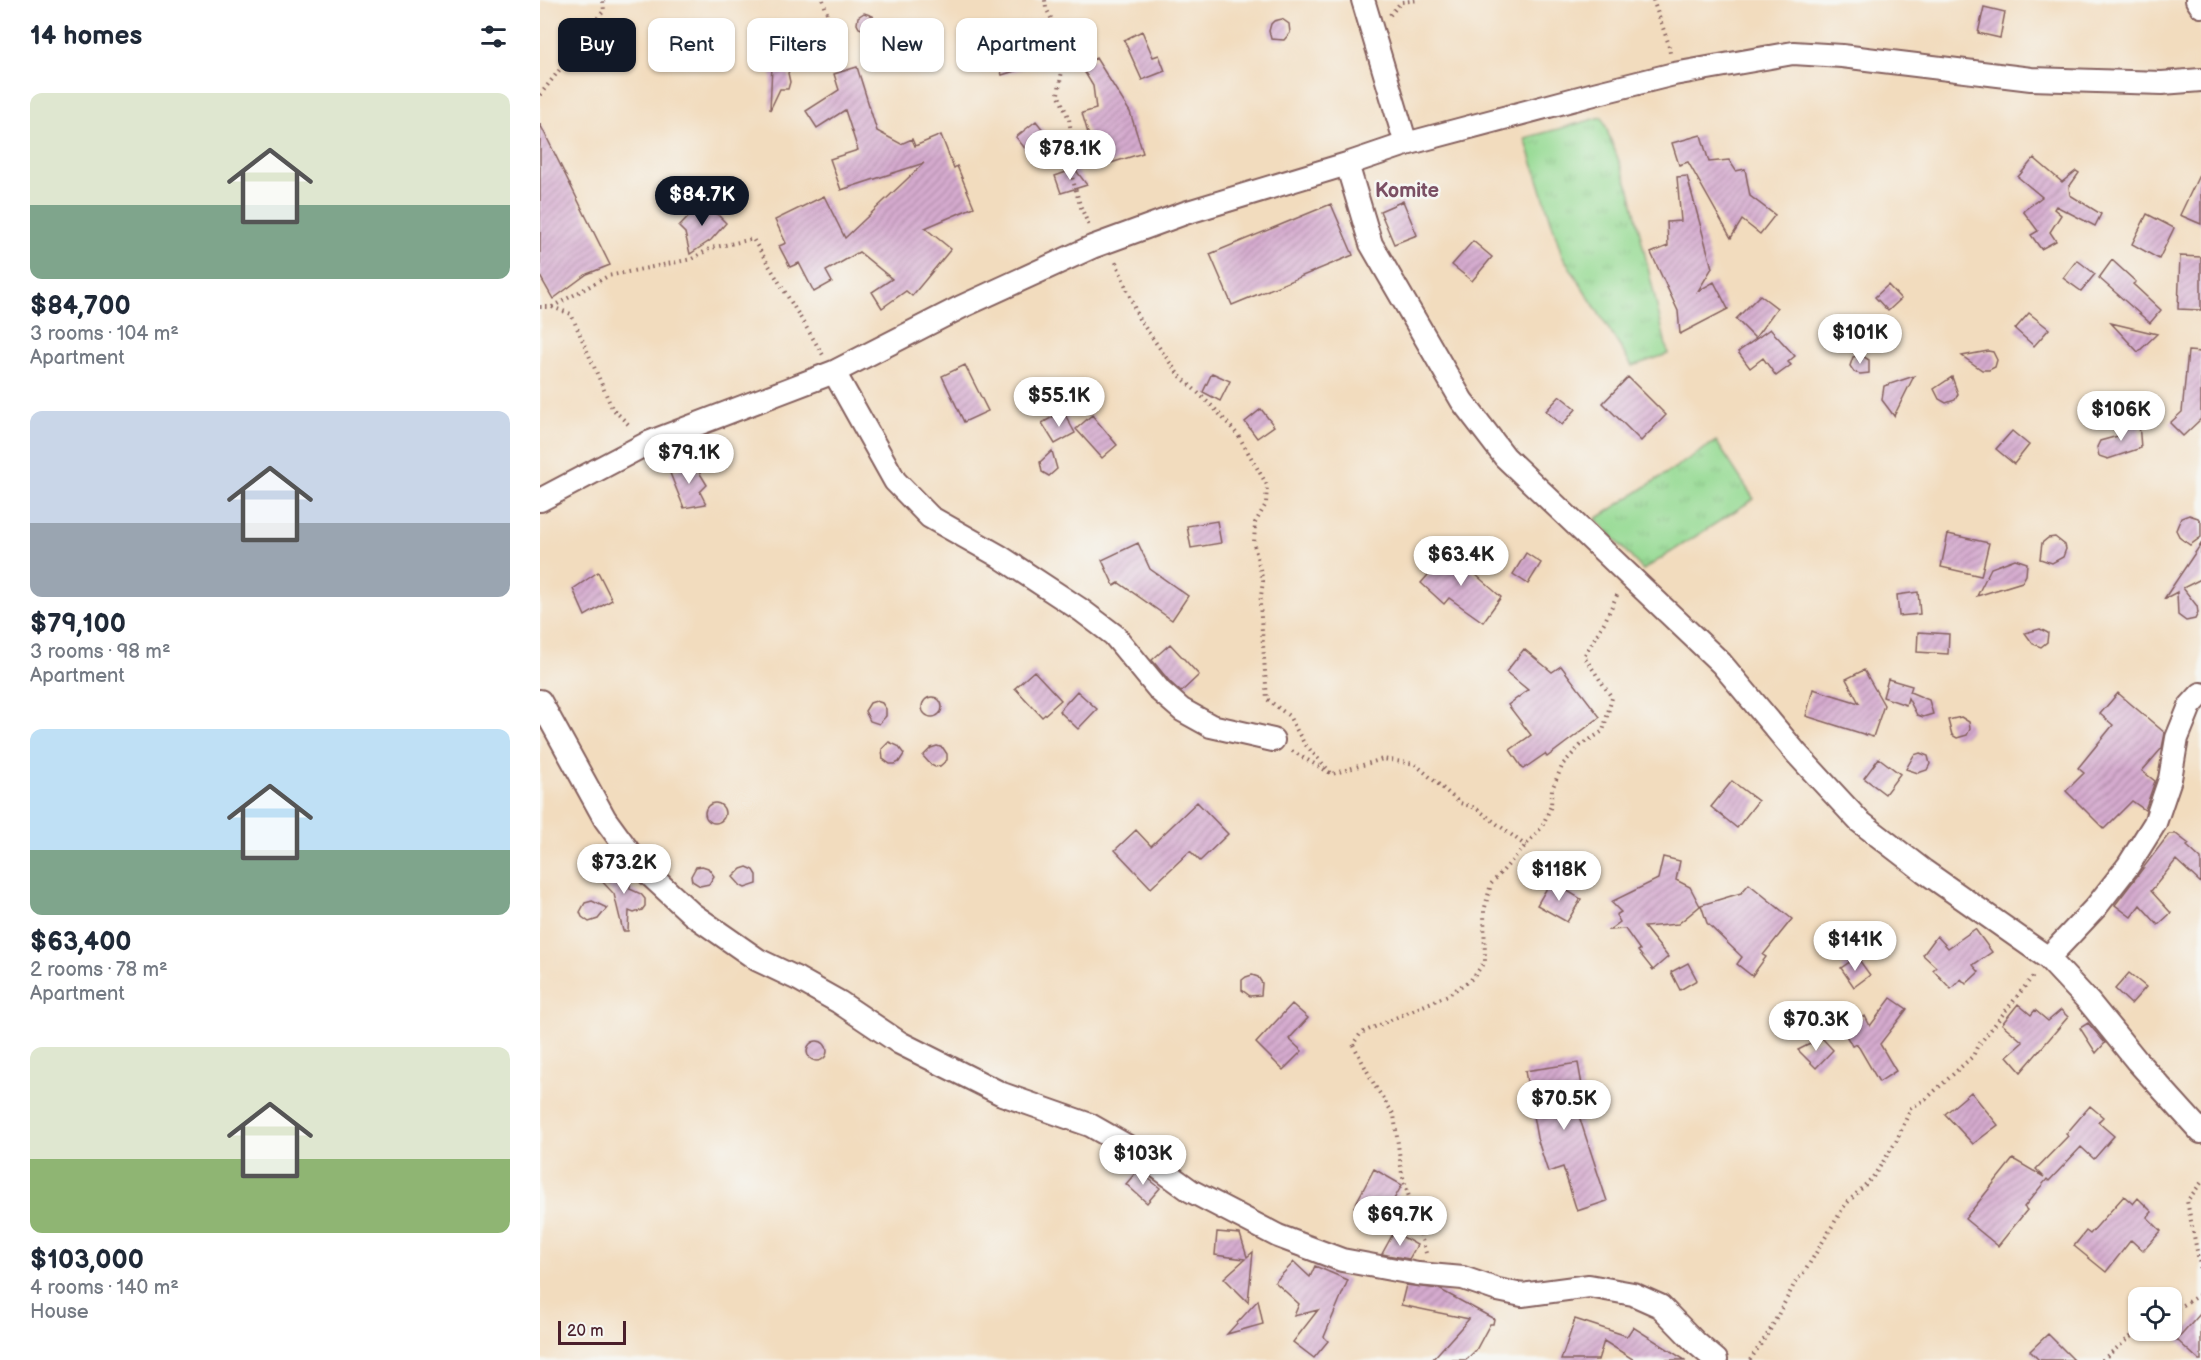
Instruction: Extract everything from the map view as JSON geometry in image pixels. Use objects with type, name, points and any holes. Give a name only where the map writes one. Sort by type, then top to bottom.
[{"type":"street","points":[[1364,0],[1373,38],[1406,144]]},
{"type":"street","points":[[2197,0],[2201,6]]},
{"type":"street","points":[[540,500],[648,443],[834,372],[961,307],[1100,245],[1185,213],[1406,144],[1674,74],[1793,53],[1842,56],[2031,79],[2162,83],[2201,80]]},
{"type":"street","points":[[1347,164],[1371,244],[1462,401],[1505,457],[1720,663],[1797,754],[1859,821],[1924,871],[2048,958],[2201,1132]]},
{"type":"street","points":[[834,372],[895,481],[930,517],[999,556],[1114,635],[1160,691],[1182,710],[1211,726],[1273,740]]},
{"type":"street","points":[[2048,958],[2097,907],[2128,866],[2155,823],[2170,779],[2177,738],[2190,706],[2201,694]]},
{"type":"street","points":[[540,701],[605,819],[637,862],[692,914],[758,960],[839,1002],[900,1043],[1002,1094],[1090,1125],[1134,1150],[1191,1191],[1278,1236],[1342,1260],[1418,1274],[1463,1278],[1522,1295],[1589,1286],[1633,1294],[1660,1306],[1716,1360]]},
{"type":"path","points":[[540,94],[578,46],[590,26],[604,11],[603,0]]},
{"type":"path","points":[[823,0],[829,18]]},
{"type":"path","points":[[1045,0],[1046,8],[1060,38],[1063,65],[1058,94],[1069,118],[1073,145],[1068,163],[1080,205],[1139,319],[1178,374],[1214,408],[1238,435],[1267,486],[1266,504],[1255,523],[1254,545],[1263,581],[1260,604],[1267,699],[1289,716],[1304,743],[1332,774]]},
{"type":"path","points":[[1373,38],[1401,2],[1419,0]]},
{"type":"path","points":[[1653,0],[1668,42],[1674,74]]},
{"type":"path","points":[[552,307],[608,276],[692,259],[711,248],[753,239],[775,279],[834,372]]},
{"type":"path","points":[[540,307],[552,307],[571,314],[612,408],[648,443]]},
{"type":"path","points":[[1418,1274],[1429,1261],[1402,1174],[1394,1115],[1375,1086],[1353,1044],[1361,1033],[1448,995],[1473,978],[1485,961],[1484,912],[1491,884],[1542,827],[1551,806],[1552,789],[1563,764],[1580,746],[1603,731],[1612,698],[1584,656],[1605,621],[1626,573]]},
{"type":"path","points":[[1273,740],[1332,774],[1383,759],[1415,764],[1460,803],[1476,808],[1526,846]]},
{"type":"path","points":[[1750,1360],[1769,1332],[1796,1281],[1805,1271],[1845,1205],[1873,1177],[1896,1142],[1911,1108],[1926,1099],[1973,1056],[1977,1047],[2048,958]]},
{"type":"path","points":[[2201,1183],[2187,1201],[2201,1271]]},
{"type":"path","points":[[2182,1305],[2201,1294]]},
{"type":"path","points":[[2102,1360],[2128,1339]]},
{"type":"green space","points":[[1602,117],[1630,190],[1668,354],[1632,366],[1562,255],[1525,138]]},
{"type":"green space","points":[[1716,441],[1754,499],[1643,570],[1596,519]]},
{"type":"building","points":[[1984,7],[2005,12],[2000,38],[1978,33]]},
{"type":"building","points":[[864,13],[873,18],[860,18],[860,28],[857,24],[858,17]]},
{"type":"building","points":[[1282,19],[1289,24],[1290,33],[1284,40],[1271,39],[1269,31],[1271,24]]},
{"type":"building","points":[[1142,31],[1153,57],[1159,55],[1165,71],[1142,80],[1124,40]]},
{"type":"building","points":[[1097,60],[1130,112],[1143,153],[1098,167],[1082,113],[1096,109],[1093,86],[1085,72],[1097,72]]},
{"type":"building","points":[[857,67],[877,131],[901,144],[912,139],[915,146],[941,135],[954,168],[957,166],[974,207],[925,228],[951,249],[912,296],[906,291],[882,308],[872,292],[892,279],[859,252],[826,271],[832,282],[814,292],[799,263],[790,267],[779,246],[786,243],[775,220],[824,196],[845,238],[924,163],[841,190],[830,159],[858,150],[845,110],[817,128],[806,111],[839,90],[834,74],[848,72],[848,70]]},
{"type":"building","points":[[772,72],[788,72],[788,89],[780,89],[770,110]]},
{"type":"building","points":[[1036,121],[1051,140],[1031,156],[1016,137]]},
{"type":"building","points":[[540,124],[610,265],[587,274],[553,299],[540,276]]},
{"type":"building","points":[[1701,135],[1709,162],[1729,160],[1736,171],[1745,169],[1750,196],[1775,215],[1760,234],[1742,220],[1731,238],[1688,162],[1679,165],[1672,143]]},
{"type":"building","points":[[2034,158],[2062,182],[2076,171],[2079,173],[2069,187],[2070,195],[2101,214],[2095,226],[2056,206],[2054,209],[2061,215],[2050,232],[2056,241],[2041,249],[2031,235],[2038,231],[2023,211],[2042,197],[2018,177]]},
{"type":"building","points":[[1075,169],[1087,185],[1061,193],[1055,176]]},
{"type":"building","points":[[2201,171],[2201,224],[2180,215]]},
{"type":"building","points":[[1687,176],[1712,268],[1698,291],[1714,282],[1728,309],[1680,334],[1678,311],[1651,253],[1668,246],[1667,222],[1681,221],[1677,177]]},
{"type":"building","points":[[704,201],[726,223],[711,240],[690,254],[685,233],[679,227]]},
{"type":"building","points":[[1403,201],[1417,235],[1394,244],[1380,211]]},
{"type":"building","points":[[1331,204],[1353,255],[1232,305],[1210,254]]},
{"type":"building","points":[[2147,214],[2174,228],[2159,259],[2132,244]]},
{"type":"building","points":[[1473,241],[1492,257],[1472,281],[1452,265]]},
{"type":"building","points":[[2180,256],[2201,257],[2201,310],[2178,309]]},
{"type":"building","points":[[2077,260],[2095,274],[2081,291],[2063,278]]},
{"type":"building","points":[[2112,260],[2161,310],[2150,323],[2099,278]]},
{"type":"building","points":[[1888,285],[1901,299],[1888,311],[1875,297]]},
{"type":"building","points":[[1760,295],[1777,308],[1755,338],[1736,319]]},
{"type":"building","points":[[2029,313],[2049,329],[2034,346],[2015,329]]},
{"type":"building","points":[[2111,323],[2157,334],[2138,352]]},
{"type":"building","points":[[1770,329],[1795,356],[1788,362],[1791,365],[1776,376],[1763,358],[1750,368],[1738,352]]},
{"type":"building","points":[[2188,351],[2201,352],[2201,419],[2183,436],[2170,423],[2182,412]]},
{"type":"building","points":[[1993,352],[1997,360],[1995,367],[1989,370],[1982,370],[1962,356]]},
{"type":"building","points":[[1861,355],[1869,360],[1869,373],[1854,372],[1850,366],[1853,357]]},
{"type":"building","points":[[965,365],[988,411],[964,422],[942,376]]},
{"type":"building","points":[[1212,373],[1230,381],[1220,401],[1203,392]]},
{"type":"building","points":[[1914,376],[1894,416],[1882,400],[1884,386]]},
{"type":"building","points":[[1628,377],[1666,415],[1641,441],[1603,403]]},
{"type":"building","points":[[1952,377],[1958,394],[1955,400],[1946,403],[1939,399],[1934,389]]},
{"type":"building","points":[[1560,396],[1576,409],[1562,425],[1546,411]]},
{"type":"building","points":[[1261,409],[1274,426],[1257,438],[1245,422]]},
{"type":"building","points":[[1063,411],[1075,433],[1055,444],[1042,423]]},
{"type":"building","points":[[1092,415],[1117,445],[1102,458],[1076,429]]},
{"type":"building","points":[[2139,423],[2141,448],[2108,459],[2099,456],[2097,447],[2100,441],[2118,436],[2117,424]]},
{"type":"building","points":[[2012,431],[2029,445],[2014,464],[1996,449]]},
{"type":"building","points":[[1052,451],[1057,469],[1049,476],[1042,472],[1040,462]]},
{"type":"building","points":[[693,462],[707,485],[700,492],[706,504],[684,508],[670,473]]},
{"type":"building","points":[[2189,515],[2198,518],[2201,522],[2201,537],[2190,545],[2180,538],[2176,530],[2181,518]]},
{"type":"building","points":[[1217,521],[1221,543],[1191,548],[1187,526]]},
{"type":"building","points":[[1948,534],[1989,543],[1981,576],[1941,567]]},
{"type":"building","points":[[2055,537],[2065,545],[2063,557],[2052,563],[2040,559],[2042,543],[2048,538]]},
{"type":"building","points":[[1138,543],[1150,569],[1188,596],[1172,620],[1119,583],[1114,586],[1102,560]]},
{"type":"building","points":[[2201,544],[2201,579],[2183,588],[2197,606],[2198,613],[2195,619],[2186,621],[2178,615],[2177,592],[2164,599]]},
{"type":"building","points":[[1449,551],[1501,597],[1483,622],[1449,598],[1444,604],[1421,583]]},
{"type":"building","points":[[1526,553],[1541,563],[1528,584],[1513,574]]},
{"type":"building","points":[[2015,559],[2027,563],[2026,575],[2022,582],[1977,596],[1991,568]]},
{"type":"building","points":[[598,572],[612,600],[585,616],[573,589]]},
{"type":"building","points":[[1918,592],[1920,614],[1899,616],[1897,595]]},
{"type":"building","points":[[2040,629],[2048,633],[2047,642],[2041,647],[2033,644],[2025,633]]},
{"type":"building","points":[[1918,632],[1949,634],[1948,654],[1917,652]]},
{"type":"building","points":[[1170,644],[1199,675],[1181,692],[1152,660]]},
{"type":"building","points":[[1524,649],[1552,672],[1561,666],[1600,717],[1547,757],[1545,754],[1523,769],[1510,750],[1531,735],[1508,705],[1528,690],[1506,672]]},
{"type":"building","points":[[1864,670],[1884,705],[1873,737],[1806,716],[1813,689],[1859,703],[1846,679]]},
{"type":"building","points":[[1034,671],[1061,700],[1042,717],[1015,688]]},
{"type":"building","points":[[1888,679],[1912,686],[1910,692],[1929,700],[1933,714],[1923,717],[1917,715],[1908,698],[1906,705],[1883,697]]},
{"type":"building","points":[[1077,691],[1097,709],[1078,729],[1059,711]]},
{"type":"building","points":[[2118,693],[2165,733],[2162,748],[2142,771],[2155,781],[2145,810],[2132,801],[2104,829],[2066,791],[2084,773],[2078,768],[2113,725],[2100,714]]},
{"type":"building","points":[[928,697],[936,697],[942,703],[942,711],[936,717],[928,717],[922,711],[922,703]]},
{"type":"building","points":[[876,701],[882,703],[886,709],[886,716],[879,724],[870,721],[865,711],[870,703]]},
{"type":"building","points":[[1961,717],[1969,722],[1970,729],[1967,735],[1957,738],[1952,735],[1948,720]]},
{"type":"building","points":[[889,742],[898,746],[904,754],[895,764],[890,764],[883,759],[882,749]]},
{"type":"building","points":[[937,746],[943,748],[947,754],[947,760],[935,767],[923,756],[931,748]]},
{"type":"building","points":[[1920,753],[1928,756],[1930,764],[1927,770],[1918,773],[1906,769],[1914,755]]},
{"type":"building","points":[[1879,758],[1900,774],[1885,794],[1864,778]]},
{"type":"building","points":[[1732,781],[1758,801],[1737,828],[1711,807]]},
{"type":"building","points":[[1197,802],[1228,834],[1200,861],[1190,851],[1151,888],[1115,850],[1136,830],[1151,846]]},
{"type":"building","points":[[711,803],[719,803],[725,809],[725,817],[719,823],[711,823],[705,817],[705,809]]},
{"type":"building","points":[[2169,834],[2176,834],[2189,844],[2187,846],[2201,859],[2201,883],[2176,860],[2151,891],[2171,913],[2158,925],[2140,905],[2131,917],[2115,905]]},
{"type":"building","points":[[1663,857],[1680,861],[1676,880],[1690,887],[1700,906],[1678,924],[1644,927],[1668,957],[1653,970],[1625,929],[1609,930],[1620,922],[1616,915],[1621,912],[1611,902],[1658,879]]},
{"type":"building","points":[[620,866],[630,875],[630,889],[641,894],[645,899],[645,906],[642,910],[634,913],[629,911],[628,931],[623,931],[614,894],[597,876],[610,881],[611,871]]},
{"type":"building","points":[[696,867],[708,868],[714,876],[709,884],[700,886],[692,881],[691,876]]},
{"type":"building","points":[[747,867],[754,870],[757,875],[757,884],[745,888],[733,877],[741,869]]},
{"type":"building","points":[[1551,881],[1581,899],[1567,922],[1537,905]]},
{"type":"building","points":[[1749,884],[1792,919],[1763,955],[1766,957],[1752,976],[1737,964],[1742,957],[1707,923],[1701,905],[1741,893]]},
{"type":"building","points":[[592,901],[607,908],[598,919],[589,922],[582,917],[580,912],[585,903]]},
{"type":"building","points":[[1975,929],[1992,952],[1973,965],[1979,972],[1966,984],[1961,979],[1951,989],[1933,970],[1936,967],[1923,955],[1937,936],[1948,948]]},
{"type":"building","points":[[1857,957],[1870,975],[1854,987],[1841,968]]},
{"type":"building","points":[[1688,963],[1697,980],[1680,990],[1671,972]]},
{"type":"building","points":[[2129,973],[2146,987],[2131,1004],[2115,989]]},
{"type":"building","points":[[1252,975],[1258,977],[1262,983],[1261,995],[1250,996],[1242,990],[1242,980]]},
{"type":"building","points":[[1891,998],[1907,1009],[1880,1044],[1896,1071],[1879,1082],[1857,1044],[1852,1046],[1842,1028],[1865,1016],[1870,1026]]},
{"type":"building","points":[[1292,1004],[1308,1018],[1289,1039],[1302,1051],[1283,1070],[1256,1043]]},
{"type":"building","points":[[2018,1004],[2031,1015],[2035,1010],[2048,1021],[2061,1010],[2068,1017],[2021,1072],[2007,1056],[2023,1042],[2002,1024]]},
{"type":"building","points":[[2088,1023],[2105,1043],[2096,1053],[2080,1028]]},
{"type":"building","points":[[1822,1038],[1833,1050],[1816,1068],[1798,1050]]},
{"type":"building","points":[[813,1041],[821,1041],[827,1047],[827,1055],[821,1061],[813,1061],[807,1055],[807,1047]]},
{"type":"building","points":[[1578,1063],[1585,1102],[1575,1104],[1607,1201],[1577,1211],[1563,1167],[1548,1172],[1537,1138],[1525,1071]]},
{"type":"building","points":[[1971,1092],[1998,1125],[1973,1144],[1945,1114]]},
{"type":"building","points":[[2090,1106],[2103,1117],[2098,1122],[2114,1136],[2094,1159],[2081,1147],[2049,1181],[2047,1179],[2024,1207],[2027,1210],[1998,1246],[1965,1219],[2013,1159],[2044,1177],[2036,1169],[2068,1136],[2066,1134]]},
{"type":"building","points":[[1374,1169],[1402,1185],[1381,1222],[1354,1207]]},
{"type":"building","points":[[1138,1170],[1160,1188],[1147,1203],[1126,1184]]},
{"type":"building","points":[[2124,1196],[2133,1204],[2138,1198],[2152,1212],[2147,1217],[2161,1231],[2143,1251],[2131,1240],[2106,1272],[2074,1246],[2086,1231],[2090,1234]]},
{"type":"building","points":[[1217,1232],[1240,1234],[1247,1257],[1253,1252],[1248,1302],[1224,1278],[1245,1259],[1215,1255]]},
{"type":"building","points":[[1394,1232],[1417,1245],[1409,1259],[1382,1254]]},
{"type":"building","points":[[1294,1262],[1310,1277],[1315,1266],[1348,1280],[1324,1337],[1328,1341],[1314,1358],[1293,1342],[1318,1310],[1294,1316],[1299,1304],[1275,1282]]},
{"type":"building","points":[[1406,1285],[1439,1289],[1494,1319],[1476,1350],[1466,1360],[1432,1360],[1469,1319],[1401,1305]]},
{"type":"building","points":[[1258,1300],[1263,1324],[1227,1334]]},
{"type":"building","points":[[2201,1313],[2201,1360],[2178,1341],[2182,1341],[2182,1334]]},
{"type":"building","points":[[1575,1319],[1627,1336],[1633,1327],[1685,1360],[1634,1360],[1604,1341],[1598,1360],[1561,1360]]},
{"type":"building","points":[[2048,1334],[2074,1360],[2039,1360],[2030,1351]]},
{"type":"district","name":"Komite","points":[[1407,190]]}]
